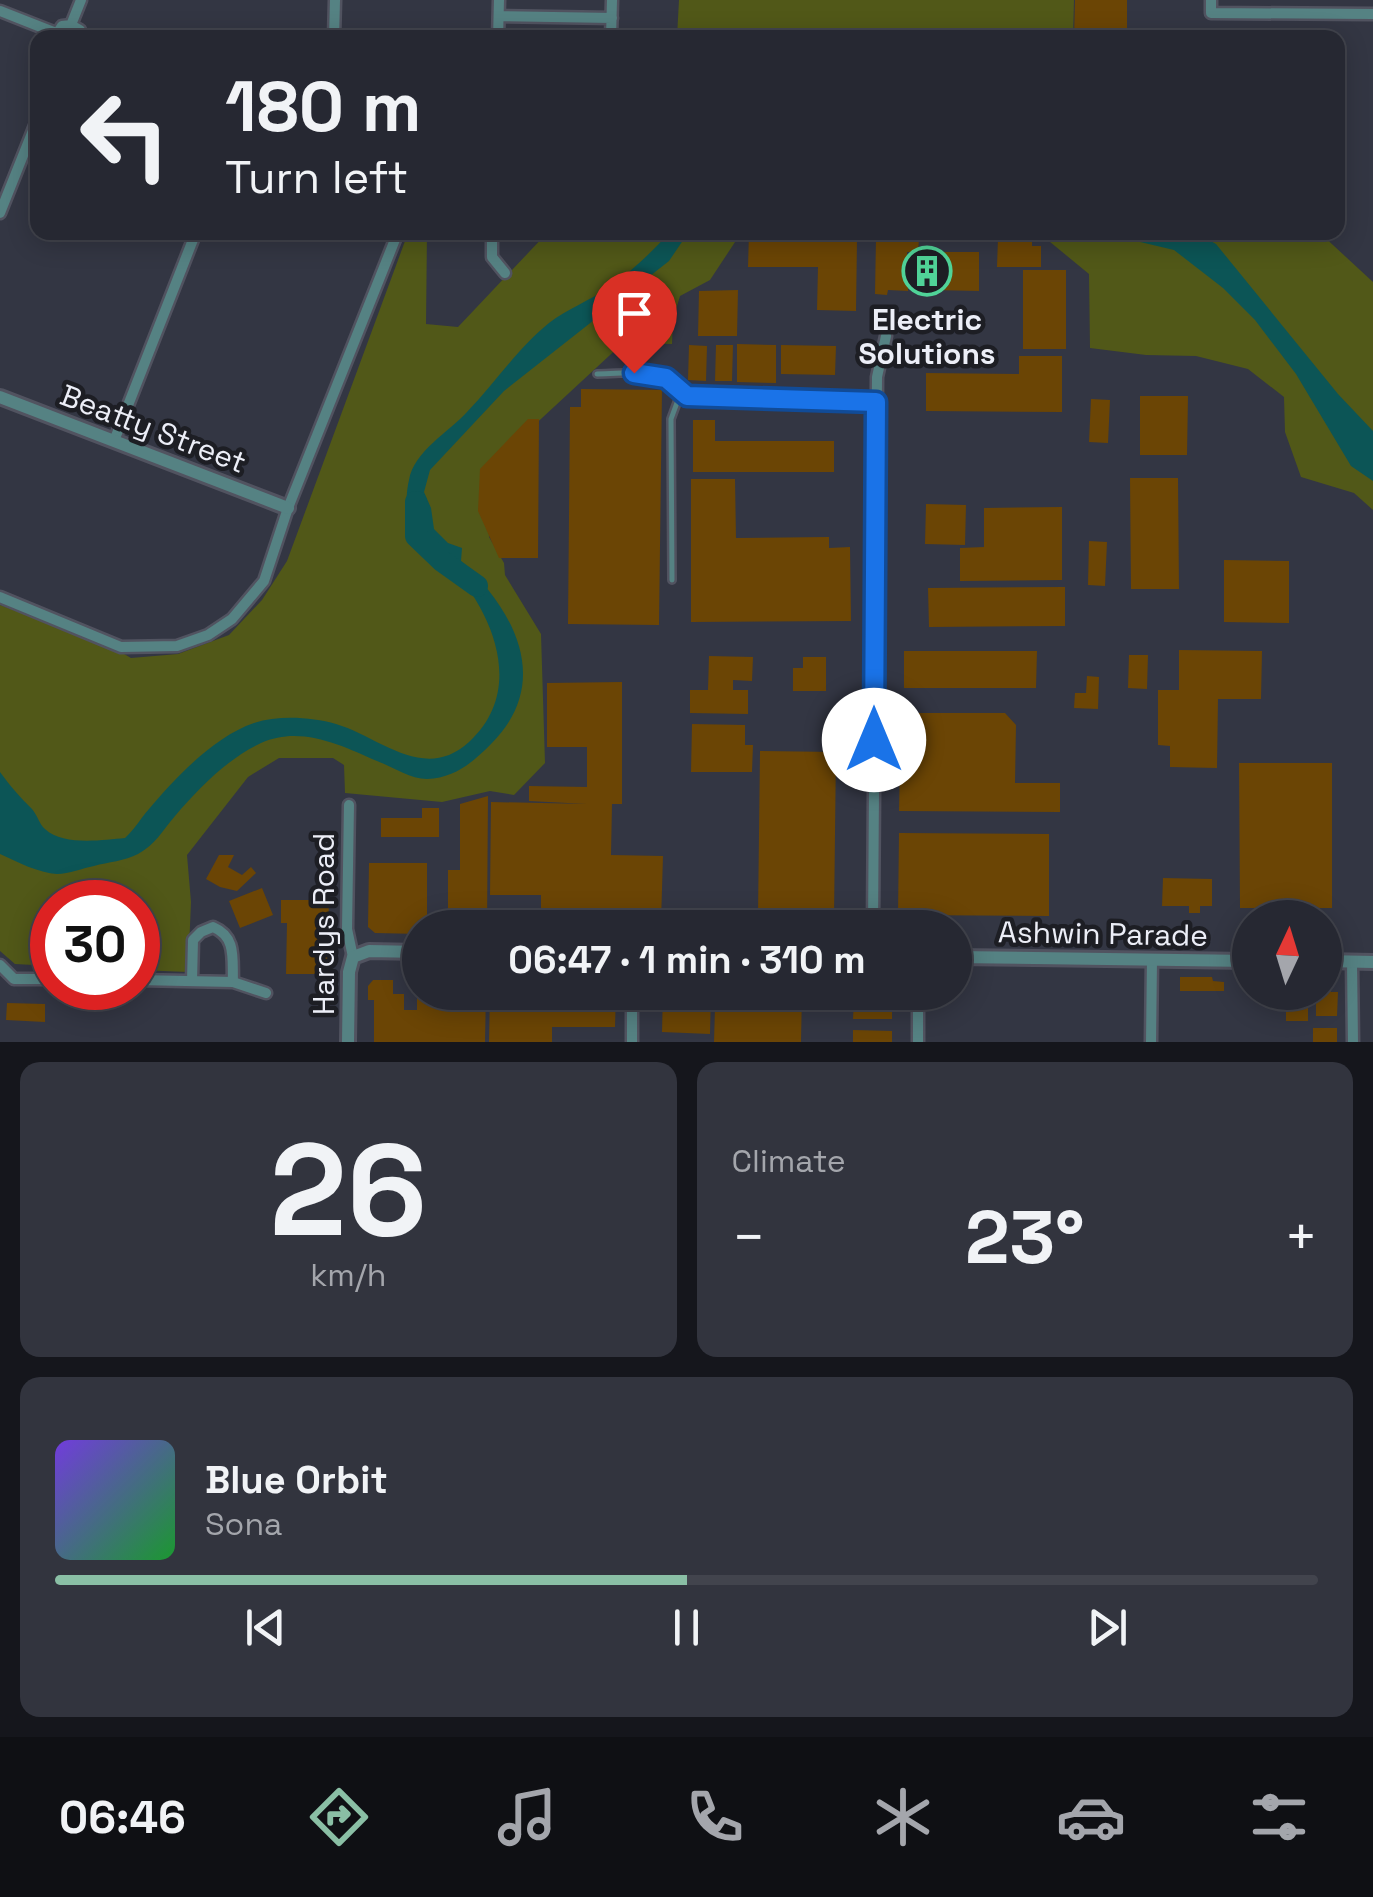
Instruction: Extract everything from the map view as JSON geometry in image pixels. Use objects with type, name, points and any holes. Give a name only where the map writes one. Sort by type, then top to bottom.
[{"type":"street","points":[[71,24],[81,0]]},
{"type":"street","points":[[334,30],[335,0]]},
{"type":"street","points":[[498,30],[499,0]]},
{"type":"street","points":[[611,30],[612,0]]},
{"type":"street","points":[[1211,6],[1373,14]]},
{"type":"street","points":[[0,12],[43,30]]},
{"type":"street","points":[[499,16],[612,18]]},
{"type":"street","points":[[59,30],[71,24],[80,30]]},
{"type":"street","points":[[0,213],[30,138]]},
{"type":"street","points":[[114,441],[193,240]]},
{"type":"street","points":[[0,597],[121,647],[177,646],[208,635],[232,618],[264,580],[288,508],[395,240]]},
{"type":"street","points":[[492,240],[492,257],[505,272]]},
{"type":"street","points":[[873,910],[876,402],[886,336]]},
{"type":"street","name":"Beatty Street","points":[[0,397],[288,508]]},
{"type":"street","name":"Hardys Road","points":[[348,1042],[349,972],[353,957],[347,929],[349,806]]},
{"type":"street","points":[[192,981],[193,940],[213,927],[224,932],[232,944],[233,982]]},
{"type":"street","points":[[353,957],[369,951],[402,952]]},
{"type":"street","name":"Ashwin Parade","points":[[972,957],[1232,961]]},
{"type":"street","points":[[1151,1042],[1152,960]]},
{"type":"street","points":[[1342,962],[1373,962]]},
{"type":"street","points":[[1352,962],[1353,1042]]},
{"type":"street","points":[[0,965],[14,979],[30,979]]},
{"type":"street","points":[[160,980],[233,982],[266,993]]},
{"type":"street","points":[[632,1010],[632,1042]]},
{"type":"street","points":[[918,1010],[918,1042]]},
{"type":"lane","points":[[598,374],[654,374],[666,378],[687,396]]},
{"type":"lane","points":[[672,580],[672,419],[678,400],[687,396],[876,402]]},
{"type":"green space","points":[[679,0],[1074,0],[1073,30],[677,30]]},
{"type":"green space","points":[[405,240],[427,240],[426,324],[458,327],[540,240],[736,240],[710,280],[680,296],[673,319],[672,344],[623,343],[488,468],[489,537],[504,563],[505,575],[541,634],[545,763],[514,795],[490,791],[442,802],[345,793],[344,765],[333,758],[279,758],[248,777],[187,855],[191,902],[188,972],[160,971],[160,880],[30,880],[30,965],[15,964],[0,951],[0,605],[112,647],[131,658],[178,654],[229,635],[262,600],[287,561]]},
{"type":"green space","points":[[1048,240],[1328,240],[1373,282],[1373,510],[1354,493],[1301,477],[1285,432],[1284,397],[1248,369],[1196,356],[1090,348],[1089,274]]},
{"type":"shaded area","points":[[662,240],[683,240],[669,261],[504,391],[430,470],[424,492],[434,529],[448,543],[462,548],[461,561],[497,602],[520,648],[520,696],[510,720],[484,751],[455,772],[427,779],[320,739],[276,738],[225,766],[154,842],[133,856],[57,874],[0,854],[0,772],[43,827],[53,834],[72,840],[105,840],[125,838],[197,759],[239,729],[264,720],[306,718],[326,722],[419,758],[452,754],[469,742],[487,721],[496,698],[497,650],[478,603],[463,581],[410,524],[407,496],[412,470],[425,451],[467,412],[538,333],[556,318],[601,293]]},
{"type":"shaded area","points":[[1209,240],[1216,244],[1338,394],[1373,431],[1373,481],[1351,466],[1296,374],[1255,320],[1223,288],[1174,250],[1136,241]]},
{"type":"building","points":[[1075,0],[1127,0],[1127,30],[1074,30]]},
{"type":"building","points":[[749,240],[857,240],[856,311],[817,310],[818,267],[748,267]]},
{"type":"building","name":"Electric Solutions","points":[[876,240],[919,240],[918,252],[907,252],[907,261],[930,261],[931,252],[979,252],[979,291],[931,290],[931,282],[908,281],[908,291],[875,294]]},
{"type":"building","points":[[998,240],[1032,240],[1032,246],[1041,246],[1041,267],[997,267]]},
{"type":"building","points":[[1023,270],[1066,270],[1066,349],[1023,349]]},
{"type":"building","points":[[738,290],[737,336],[698,336],[699,291]]},
{"type":"building","points":[[737,344],[776,345],[776,383],[737,382]]},
{"type":"building","points":[[689,345],[707,346],[706,381],[688,380]]},
{"type":"building","points":[[716,345],[733,345],[732,381],[715,381]]},
{"type":"building","points":[[781,345],[836,346],[835,375],[781,374]]},
{"type":"building","points":[[1019,356],[1062,356],[1062,412],[926,411],[926,373],[1019,374]]},
{"type":"building","points":[[581,389],[662,390],[659,625],[568,624],[570,407],[581,407]]},
{"type":"building","points":[[1140,396],[1188,396],[1187,455],[1140,455]]},
{"type":"building","points":[[1091,399],[1110,400],[1108,443],[1089,442]]},
{"type":"building","points":[[528,419],[539,419],[538,558],[499,558],[478,511],[480,469]]},
{"type":"building","points":[[693,420],[715,420],[715,441],[834,441],[834,472],[693,472]]},
{"type":"building","points":[[1130,478],[1178,478],[1179,589],[1131,589]]},
{"type":"building","points":[[691,479],[735,479],[736,538],[829,537],[829,548],[850,547],[851,621],[691,622]]},
{"type":"building","points":[[926,504],[966,505],[965,545],[925,544]]},
{"type":"building","points":[[1062,507],[1062,580],[960,581],[960,548],[984,547],[984,508]]},
{"type":"building","points":[[1089,541],[1107,542],[1105,586],[1088,585]]},
{"type":"building","points":[[1224,560],[1289,561],[1289,623],[1224,622]]},
{"type":"building","points":[[1065,587],[1065,626],[929,627],[928,588]]},
{"type":"building","points":[[1179,650],[1262,651],[1261,699],[1218,699],[1217,768],[1170,767],[1170,746],[1158,745],[1158,690],[1179,690]]},
{"type":"building","points":[[904,651],[1037,651],[1036,688],[904,688]]},
{"type":"building","points":[[1129,655],[1148,655],[1147,689],[1128,688]]},
{"type":"building","points":[[709,656],[753,657],[752,681],[733,680],[733,690],[748,690],[748,714],[690,713],[690,690],[708,690]]},
{"type":"building","points":[[803,657],[826,657],[826,691],[793,691],[793,668],[803,668]]},
{"type":"building","points":[[1087,676],[1099,677],[1098,709],[1074,708],[1075,693],[1086,693]]},
{"type":"building","points":[[622,682],[622,804],[612,804],[611,855],[663,856],[661,910],[541,910],[541,895],[490,895],[491,802],[587,804],[529,801],[529,786],[587,787],[587,747],[547,747],[547,683]]},
{"type":"building","points":[[901,713],[1005,713],[1016,725],[1015,783],[1060,783],[1060,812],[899,811]]},
{"type":"building","points":[[692,724],[745,725],[745,745],[753,745],[752,772],[691,772]]},
{"type":"building","points":[[760,751],[836,752],[834,910],[758,910]]},
{"type":"building","points":[[1239,763],[1332,763],[1332,900],[1240,900]]},
{"type":"building","points":[[488,796],[487,910],[448,910],[448,870],[460,870],[460,804]]},
{"type":"building","points":[[422,808],[439,808],[439,837],[381,837],[381,818],[422,818]]},
{"type":"building","points":[[899,833],[1049,834],[1049,916],[898,910]]},
{"type":"building","points":[[219,855],[234,855],[228,867],[242,875],[251,867],[256,873],[237,891],[220,887],[206,879]]},
{"type":"building","points":[[369,863],[427,863],[427,910],[402,910],[402,934],[375,933],[368,927]]},
{"type":"building","points":[[1163,878],[1212,879],[1212,906],[1200,906],[1200,913],[1189,913],[1189,906],[1162,906]]},
{"type":"building","points":[[262,888],[273,915],[240,928],[229,901]]},
{"type":"building","points":[[281,900],[329,900],[327,974],[286,974],[287,923],[281,923]]},
{"type":"building","points":[[1180,977],[1212,977],[1213,981],[1224,982],[1224,991],[1180,991]]},
{"type":"building","points":[[373,980],[393,980],[393,994],[402,994],[402,1010],[486,1010],[485,1042],[374,1042],[374,1000],[368,1000],[368,986]]},
{"type":"building","points":[[7,1003],[30,1004],[30,1010],[45,1010],[45,1022],[6,1020]]},
{"type":"building","points":[[490,1010],[615,1010],[615,1027],[552,1027],[552,1042],[489,1042]]},
{"type":"building","points":[[663,1010],[711,1010],[710,1034],[662,1032]]},
{"type":"building","points":[[715,1010],[802,1010],[801,1042],[714,1042]]},
{"type":"building","points":[[854,1010],[892,1010],[892,1019],[853,1019]]},
{"type":"building","points":[[1286,1010],[1308,1010],[1308,1021],[1286,1021]]},
{"type":"building","points":[[1316,1010],[1337,1010],[1337,1016],[1316,1016]]},
{"type":"building","points":[[1313,1028],[1337,1028],[1337,1042],[1313,1042]]},
{"type":"building","points":[[853,1030],[892,1031],[892,1042],[853,1042]]},
{"type":"waterway","points":[[416,502],[416,536],[477,586]]},
{"type":"place","name":"Electric Solutions","points":[[927,271]]},
{"type":"route","points":[[634,373],[666,378],[687,396],[876,402],[874,740]]}]
